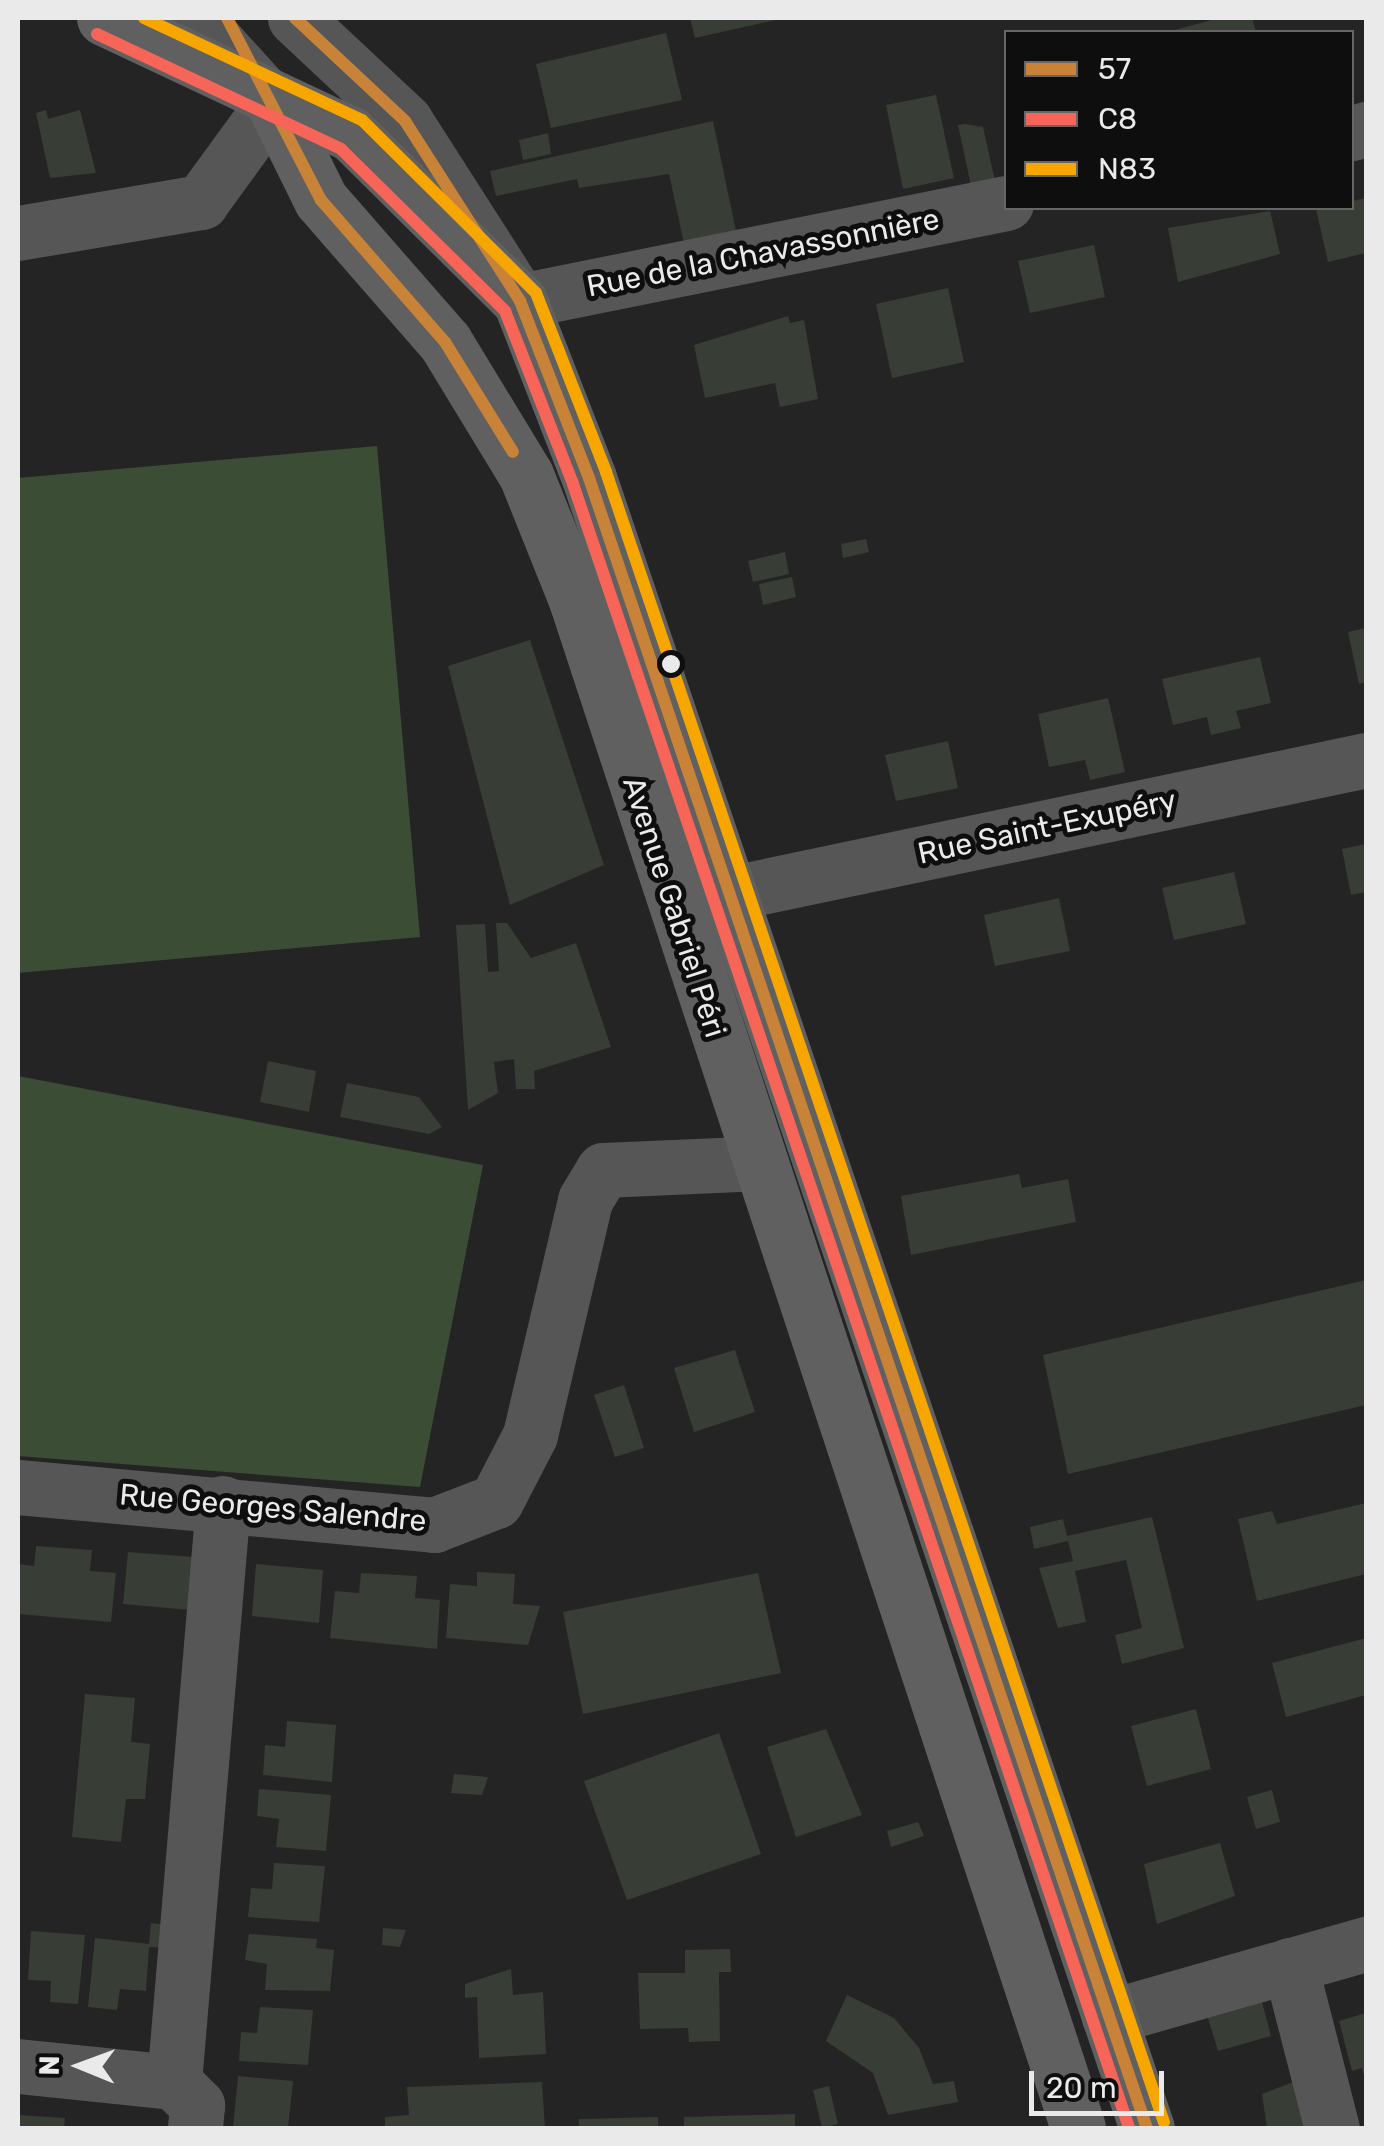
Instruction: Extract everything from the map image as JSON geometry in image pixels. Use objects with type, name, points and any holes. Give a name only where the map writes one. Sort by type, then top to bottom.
[{"type":"main road","name":"Avenue Gabriel Péri","points":[[104,18],[273,104],[351,134],[520,302],[589,478],[1147,2128]]},
{"type":"main road","name":"Avenue Gabriel Péri","points":[[273,104],[321,200],[445,342],[526,475],[576,600],[1078,2128]]},
{"type":"main road","name":"Avenue Gabriel Péri","points":[[959,1771],[1005,1819],[1065,1998],[1109,2018]]},
{"type":"street","points":[[195,18],[273,104]]},
{"type":"street","points":[[228,18],[273,104]]},
{"type":"street","points":[[295,18],[404,121],[520,302]]},
{"type":"street","points":[[18,233],[201,202],[273,104]]},
{"type":"street","name":"Rue de la Chavassonnière","points":[[520,302],[1004,204]]},
{"type":"street","name":"Rue Saint-Exupéry","points":[[728,894],[1366,760]]},
{"type":"street","name":"Rue Georges Salendre","points":[[18,1488],[223,1503],[434,1525],[496,1501],[530,1435],[585,1200],[603,1170],[761,1163]]},
{"type":"street","points":[[18,2066],[184,2105],[223,1503]]},
{"type":"street","points":[[1109,2018],[1366,1944]]},
{"type":"street","points":[[1290,1965],[1332,2128]]},
{"type":"green space","points":[[377,446],[420,937],[18,973],[18,478]]},
{"type":"green space","points":[[18,1076],[483,1165],[420,1487],[18,1456]]},
{"type":"building","points":[[690,18],[780,18],[780,19],[695,38]]},
{"type":"building","points":[[1219,18],[1252,18],[1255,30],[1174,30]]},
{"type":"building","points":[[666,33],[682,100],[551,128],[536,64]]},
{"type":"building","points":[[936,95],[954,178],[903,189],[886,105]]},
{"type":"building","points":[[46,110],[48,119],[80,110],[96,173],[50,178],[36,113]]},
{"type":"building","points":[[713,121],[737,236],[685,248],[669,174],[579,188],[577,179],[496,196],[490,171]]},
{"type":"building","points":[[958,125],[983,127],[995,181],[971,186]]},
{"type":"building","points":[[548,133],[551,154],[523,160],[519,140]]},
{"type":"building","points":[[1366,198],[1366,253],[1328,262],[1316,210],[1354,210],[1354,201]]},
{"type":"building","points":[[1270,211],[1280,254],[1178,282],[1168,228]]},
{"type":"building","points":[[1094,245],[1105,297],[1030,313],[1018,261]]},
{"type":"building","points":[[948,288],[964,362],[892,378],[876,304]]},
{"type":"building","points":[[788,316],[790,323],[804,320],[818,399],[780,407],[775,383],[705,398],[694,345]]},
{"type":"building","points":[[866,539],[869,552],[843,558],[841,544]]},
{"type":"building","points":[[785,552],[789,574],[753,582],[748,561]]},
{"type":"building","points":[[792,577],[796,597],[763,605],[759,584]]},
{"type":"building","points":[[1366,628],[1366,682],[1359,684],[1348,632]]},
{"type":"building","points":[[530,640],[604,865],[510,905],[448,666]]},
{"type":"building","points":[[1260,657],[1271,703],[1236,711],[1241,728],[1211,735],[1207,717],[1173,725],[1162,679]]},
{"type":"building","points":[[1108,698],[1125,772],[1090,780],[1085,760],[1049,767],[1038,714]]},
{"type":"building","points":[[948,741],[958,788],[896,801],[885,755]]},
{"type":"building","points":[[1366,844],[1366,892],[1351,895],[1342,849]]},
{"type":"building","points":[[1234,872],[1246,924],[1174,940],[1162,888]]},
{"type":"building","points":[[1059,898],[1070,951],[995,966],[984,915]]},
{"type":"building","points":[[496,923],[507,923],[531,958],[576,943],[611,1047],[534,1071],[535,1089],[516,1089],[514,1059],[494,1062],[498,1093],[468,1110],[456,925],[485,924],[488,972],[499,971]]},
{"type":"building","points":[[268,1061],[316,1071],[309,1112],[260,1102]]},
{"type":"building","points":[[347,1083],[419,1097],[442,1127],[429,1134],[340,1117]]},
{"type":"building","points":[[1019,1174],[1022,1188],[1068,1179],[1076,1222],[911,1255],[901,1196]]},
{"type":"building","points":[[1366,1280],[1366,1405],[1068,1474],[1043,1355]]},
{"type":"building","points":[[735,1350],[755,1412],[694,1432],[674,1368]]},
{"type":"building","points":[[624,1385],[644,1448],[615,1457],[594,1395]]},
{"type":"building","points":[[1366,1503],[1366,1574],[1257,1601],[1238,1519],[1272,1511],[1277,1524]]},
{"type":"building","points":[[1152,1517],[1184,1648],[1122,1664],[1115,1635],[1142,1628],[1126,1560],[1075,1571],[1086,1622],[1058,1628],[1039,1568],[1073,1561],[1068,1541],[1034,1549],[1030,1527],[1063,1519],[1067,1536]]},
{"type":"building","points":[[36,1546],[92,1550],[90,1571],[116,1573],[111,1622],[18,1614],[18,1564],[34,1566]]},
{"type":"building","points":[[128,1552],[193,1557],[190,1610],[123,1604]]},
{"type":"building","points":[[256,1564],[323,1570],[319,1623],[252,1616]]},
{"type":"building","points":[[477,1572],[515,1574],[513,1604],[540,1606],[528,1645],[446,1638],[450,1584],[477,1586]]},
{"type":"building","points":[[361,1573],[417,1576],[415,1598],[440,1600],[437,1649],[330,1638],[335,1591],[359,1593]]},
{"type":"building","points":[[758,1573],[781,1673],[583,1714],[563,1612]]},
{"type":"building","points":[[1366,1638],[1366,1695],[1286,1717],[1272,1663]]},
{"type":"building","points":[[85,1694],[135,1698],[131,1742],[150,1744],[145,1799],[126,1799],[121,1842],[72,1837]]},
{"type":"building","points":[[1196,1709],[1211,1769],[1147,1786],[1131,1726]]},
{"type":"building","points":[[287,1721],[336,1725],[332,1782],[263,1775],[265,1745],[285,1747]]},
{"type":"building","points":[[826,1729],[862,1815],[796,1837],[767,1747]]},
{"type":"building","points":[[719,1733],[761,1854],[627,1900],[584,1781]]},
{"type":"building","points":[[454,1774],[488,1777],[482,1795],[451,1793]]},
{"type":"building","points":[[259,1789],[331,1795],[326,1851],[276,1847],[279,1819],[257,1816]]},
{"type":"building","points":[[1272,1790],[1280,1822],[1256,1829],[1247,1797]]},
{"type":"building","points":[[918,1822],[924,1836],[891,1847],[887,1831]]},
{"type":"building","points":[[1220,1843],[1235,1896],[1157,1924],[1144,1864]]},
{"type":"building","points":[[274,1863],[325,1866],[319,1922],[248,1917],[251,1888],[272,1889]]},
{"type":"building","points":[[151,1923],[170,1925],[168,1948],[149,1947],[146,1991],[120,1989],[117,2010],[88,2007],[95,1938],[149,1944]]},
{"type":"building","points":[[383,1928],[406,1930],[400,1947],[382,1945]]},
{"type":"building","points":[[31,1931],[85,1935],[78,2004],[50,2002],[51,1981],[28,1980]]},
{"type":"building","points":[[249,1934],[317,1939],[316,1948],[334,1950],[330,1991],[265,1990],[267,1964],[245,1960]]},
{"type":"building","points":[[730,1949],[731,1972],[719,1972],[720,2041],[689,2042],[688,2028],[640,2029],[638,1973],[685,1973],[685,1950]]},
{"type":"building","points":[[511,1969],[513,1995],[543,1992],[546,2054],[479,2058],[477,1997],[465,1998],[465,1984]]},
{"type":"building","points":[[847,1995],[894,2018],[919,2048],[933,2084],[954,2081],[958,2102],[888,2115],[873,2073],[826,2041]]},
{"type":"building","points":[[1262,2002],[1271,2036],[1218,2051],[1208,2018]]},
{"type":"building","points":[[260,2007],[313,2010],[308,2065],[239,2061],[241,2032],[257,2033]]},
{"type":"building","points":[[1366,2013],[1365,2080],[1362,2068],[1352,2071],[1339,2021]]},
{"type":"building","points":[[238,2076],[293,2081],[288,2128],[233,2128]]},
{"type":"building","points":[[1303,2078],[1316,2128],[1267,2128],[1262,2094]]},
{"type":"building","points":[[542,2082],[545,2128],[385,2128],[385,2117],[409,2115],[407,2087]]},
{"type":"building","points":[[829,2086],[838,2124],[822,2128],[813,2090]]},
{"type":"building","points":[[795,2114],[795,2128],[684,2128],[684,2117]]},
{"type":"building","points":[[18,2115],[65,2118],[64,2128],[18,2128]]},
{"type":"building","points":[[658,2117],[658,2128],[579,2128],[579,2119]]},
{"type":"transit line","name":"N83","points":[[144,18],[362,120],[536,293],[606,472],[1164,2122]]},
{"type":"transit line","name":"57","points":[[227,18],[321,200],[445,342],[513,452]]},
{"type":"transit line","name":"57","points":[[295,18],[405,121],[520,301],[589,478],[1147,2128]]},
{"type":"transit line","name":"C8","points":[[97,34],[341,149],[505,311],[573,484],[1129,2128]]}]
